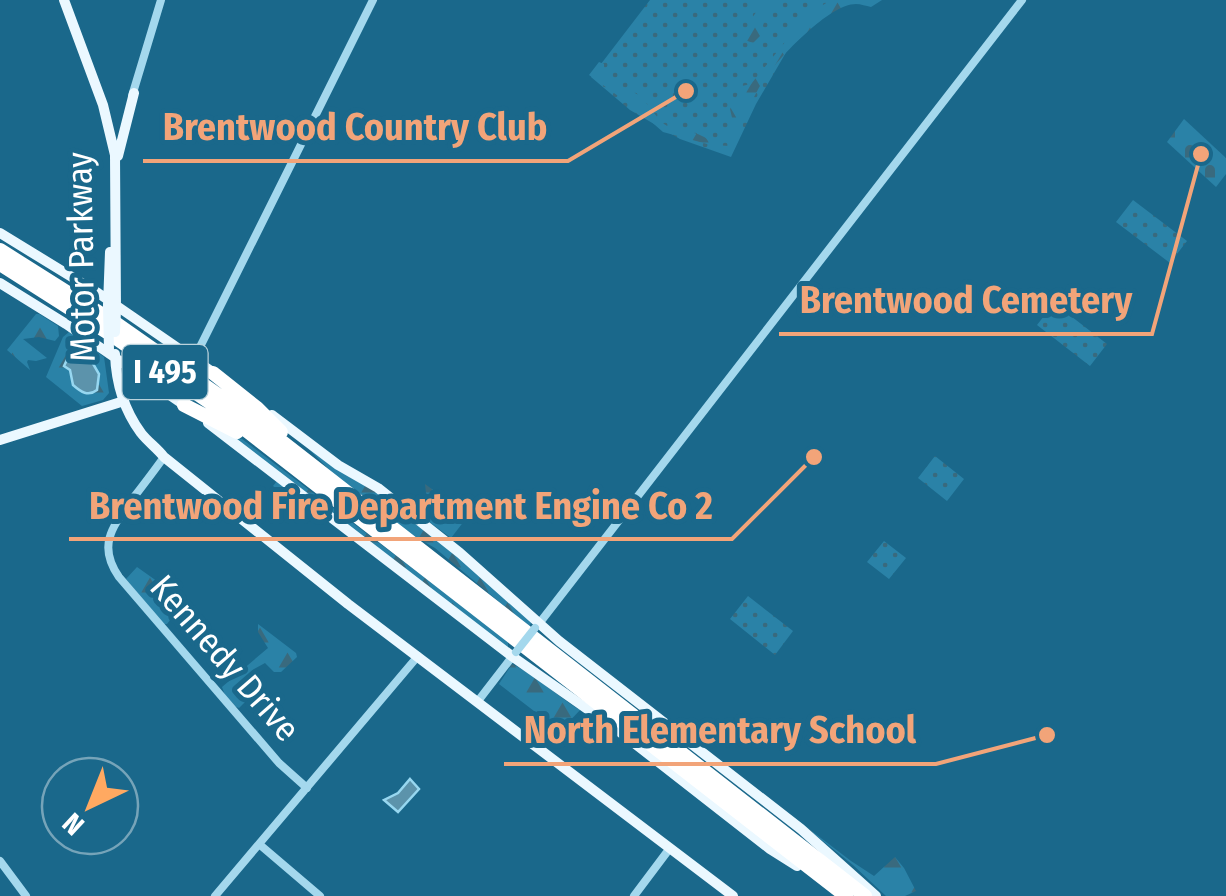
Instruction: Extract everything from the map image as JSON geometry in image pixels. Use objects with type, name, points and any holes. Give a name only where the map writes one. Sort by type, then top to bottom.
[{"type":"highway","name":"I 495","points":[[0,247],[188,372],[865,896]]},
{"type":"highway","name":"I 495","points":[[0,265],[180,382],[324,489],[846,896]]},
{"type":"highway","points":[[213,372],[352,496]]},
{"type":"highway","points":[[184,405],[248,438],[324,489]]},
{"type":"highway","points":[[742,800],[768,814],[876,896]]},
{"type":"highway","points":[[726,803],[834,896]]},
{"type":"main road","name":"Motor Parkway","points":[[64,0],[107,120],[111,146],[109,301],[116,385],[124,415],[142,442],[164,458]]},
{"type":"main road","points":[[116,167],[134,92]]},
{"type":"main road","name":"Motor Parkway","points":[[99,96],[98,106],[116,167],[109,301]]},
{"type":"main road","points":[[0,233],[109,301],[329,459],[399,504],[471,561],[537,626],[801,829],[876,896]]},
{"type":"main road","points":[[0,283],[184,405],[796,866]]},
{"type":"main road","points":[[104,407],[124,370],[132,369]]},
{"type":"main road","name":"Motor Parkway","points":[[121,402],[164,458],[348,604],[733,896]]},
{"type":"main road","points":[[0,440],[121,402]]},
{"type":"main road","points":[[104,407],[124,415]]},
{"type":"street","points":[[111,146],[134,92],[161,0]]},
{"type":"street","points":[[194,359],[374,0]]},
{"type":"street","points":[[478,701],[1022,0]]},
{"type":"street","points":[[107,120],[114,127],[123,123]]},
{"type":"street","name":"Kennedy Drive","points":[[164,458],[112,527],[108,542],[110,564],[269,752],[307,788]]},
{"type":"street","points":[[216,896],[418,656]]},
{"type":"street","points":[[258,844],[320,896]]},
{"type":"street","points":[[634,896],[670,848]]},
{"type":"street","points":[[0,862],[26,896]]},
{"type":"green space","points":[[650,0],[851,0],[827,14],[788,49],[731,157],[680,139],[630,110],[591,77]]},
{"type":"green space","points":[[765,0],[770,1],[760,36],[753,43],[745,40],[749,22]]},
{"type":"green space","points":[[831,0],[882,0],[871,7],[845,6],[793,45],[760,86],[733,151],[663,132],[589,75],[599,62],[604,64],[608,77],[638,94],[664,124],[702,136],[714,145],[729,146],[733,122],[730,109],[742,86],[751,84],[807,15]]},
{"type":"green space","points":[[1184,119],[1226,158],[1226,174],[1216,187],[1167,142]]},
{"type":"green space","points":[[1133,200],[1187,241],[1170,263],[1116,222]]},
{"type":"green space","points":[[1054,303],[1107,344],[1090,366],[1037,325]]},
{"type":"green space","points":[[36,314],[58,326],[59,336],[55,341],[23,339],[47,358],[28,360],[30,370],[7,350]]},
{"type":"green space","points":[[69,332],[104,357],[109,393],[103,400],[82,406],[46,377],[63,337]]},
{"type":"green space","points":[[231,436],[242,439],[508,641],[508,650]]},
{"type":"green space","points":[[298,438],[437,537],[532,621],[529,627],[435,548],[347,488]]},
{"type":"green space","points":[[935,456],[964,479],[947,501],[918,478]]},
{"type":"green space","points":[[277,481],[307,507],[297,517],[280,504],[284,498],[273,486]]},
{"type":"green space","points":[[425,484],[468,516],[451,538],[408,506],[423,508],[443,521],[449,518],[426,493]]},
{"type":"green space","points":[[884,541],[906,558],[889,579],[867,562]]},
{"type":"green space","points":[[137,567],[185,601],[167,624],[126,579]]},
{"type":"green space","points":[[748,596],[793,631],[775,655],[730,619]]},
{"type":"green space","points":[[258,624],[297,657],[281,672],[274,672],[265,663],[254,669],[248,676],[254,686],[239,708],[230,702],[222,687],[268,648],[258,632]]},
{"type":"green space","points":[[512,664],[582,708],[560,731],[499,684]]},
{"type":"green space","points":[[788,813],[874,876],[895,857],[916,891],[905,896],[886,896]]},
{"type":"shaded area","points":[[75,348],[88,355],[99,374],[94,392],[85,393],[73,385],[70,370],[64,366]]},
{"type":"shaded area","points":[[410,779],[419,789],[398,812],[384,800],[398,793]]},
{"type":"place","name":"Brentwood Country Club","points":[[686,91]]},
{"type":"place","name":"Brentwood Cemetery","points":[[1201,154]]},
{"type":"place","name":"Brentwood Fire Department Engine Co 2","points":[[814,457]]},
{"type":"place","name":"North Elementary School","points":[[1047,735]]}]
